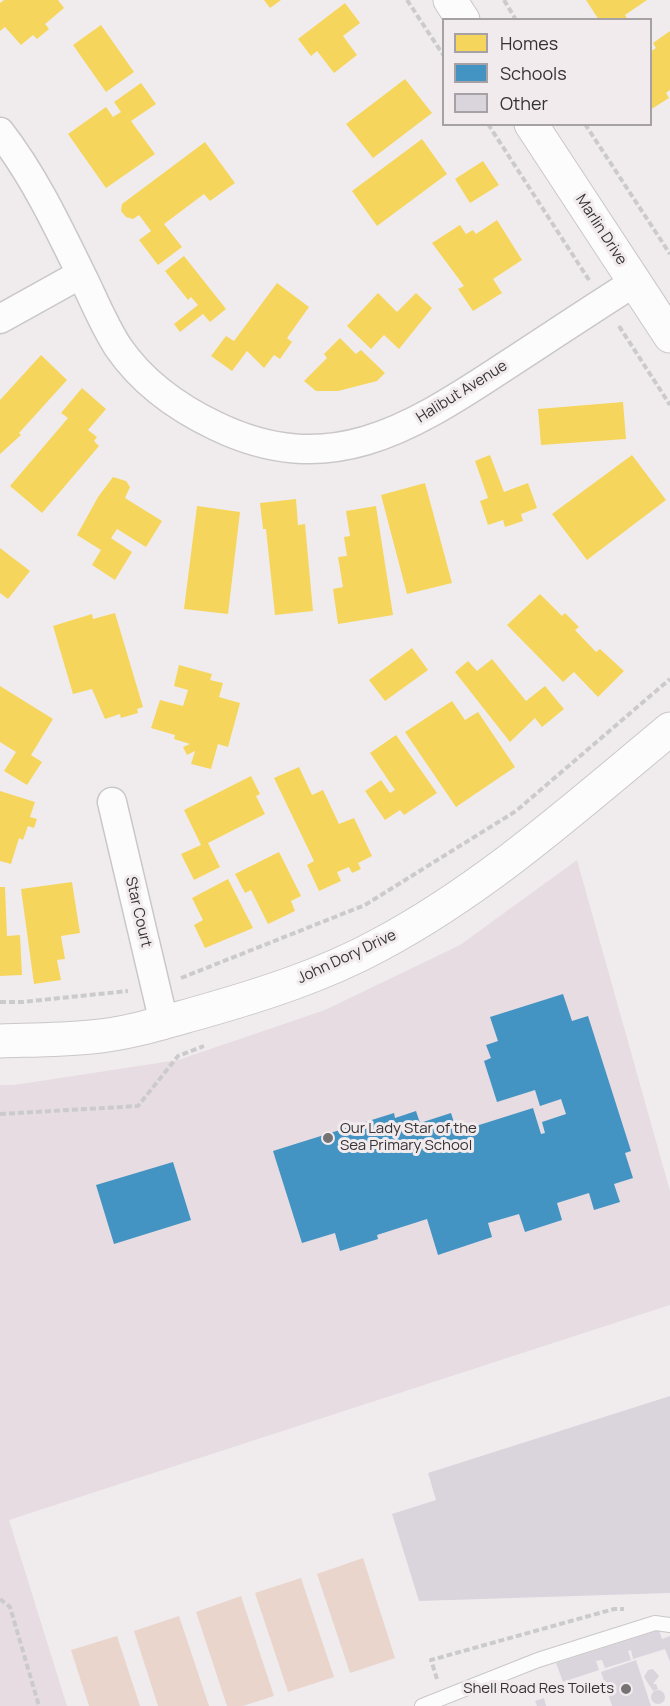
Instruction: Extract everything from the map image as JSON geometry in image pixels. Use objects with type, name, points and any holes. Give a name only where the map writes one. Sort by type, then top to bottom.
[{"type":"street","points":[[450,0],[462,18]]},
{"type":"street","name":"Marlin Drive","points":[[532,126],[670,336]]},
{"type":"street","name":"Halibut Avenue","points":[[0,132],[43,198],[119,347],[150,382],[185,412],[233,434],[282,447],[333,449],[385,436],[435,412],[634,282]]},
{"type":"street","points":[[0,319],[81,274]]},
{"type":"street","name":"John Dory Drive","points":[[0,1041],[92,1037],[164,1023],[306,978],[379,946],[446,905],[515,856],[670,729]]},
{"type":"street","name":"Star Court","points":[[112,802],[164,1023]]},
{"type":"lane","points":[[422,1706],[568,1651],[655,1623],[670,1625]]},
{"type":"path","points":[[407,0],[442,53]]},
{"type":"path","points":[[504,0],[515,18]]},
{"type":"path","points":[[489,126],[670,405]]},
{"type":"path","points":[[586,126],[670,254]]},
{"type":"path","points":[[0,1002],[22,1002],[156,988],[365,904],[516,811],[670,679]]},
{"type":"path","points":[[0,1599],[10,1607],[39,1706]]},
{"type":"shaded area","name":"Our Lady Star of the Sea Primary School","points":[[577,860],[670,1191],[670,1305],[9,1520],[67,1706],[0,1706],[0,1085],[14,1085],[178,1060],[325,1010],[460,945]]},
{"type":"shaded area","points":[[363,1558],[395,1658],[350,1673],[317,1574]]},
{"type":"shaded area","points":[[301,1578],[334,1677],[288,1692],[255,1593]]},
{"type":"shaded area","points":[[241,1596],[274,1696],[243,1706],[227,1706],[196,1612]]},
{"type":"shaded area","points":[[179,1616],[209,1706],[158,1706],[134,1631]]},
{"type":"shaded area","points":[[117,1636],[140,1706],[89,1706],[71,1650]]},
{"type":"building: Homes","points":[[4,0],[58,0],[64,8],[45,24],[49,29],[37,39],[33,35],[21,45],[5,27],[0,31],[0,3]]},
{"type":"building: Homes","points":[[264,0],[281,0],[270,8]]},
{"type":"building: Homes","points":[[586,0],[647,0],[625,15],[627,18],[598,18]]},
{"type":"building: Homes","points":[[345,3],[360,23],[343,36],[357,55],[334,73],[317,51],[311,56],[298,39]]},
{"type":"building: Homes","points":[[101,25],[134,72],[106,92],[73,45]]},
{"type":"building: Homes","points":[[670,31],[670,90],[666,93],[669,98],[652,109],[652,51],[656,48],[653,43]]},
{"type":"building: Homes","points":[[405,79],[432,113],[373,158],[346,124]]},
{"type":"building: Homes","points":[[141,83],[156,104],[131,121],[155,154],[106,188],[68,134],[106,107],[113,117],[121,112],[114,102]]},
{"type":"building: Homes","points":[[422,139],[447,174],[377,226],[352,191]]},
{"type":"building: Homes","points":[[205,142],[235,183],[210,201],[204,194],[164,224],[182,247],[158,265],[139,240],[151,231],[139,215],[133,219],[126,217],[121,211],[122,204]]},
{"type":"building: Homes","points":[[483,161],[499,185],[470,203],[455,179]]},
{"type":"building: Homes","points":[[497,220],[522,260],[493,279],[502,293],[473,311],[458,289],[464,286],[432,243],[460,225],[466,234],[473,230],[476,234]]},
{"type":"building: Homes","points":[[184,256],[226,309],[210,322],[203,314],[180,332],[174,324],[198,305],[191,297],[188,300],[165,271]]},
{"type":"building: Homes","points":[[277,283],[309,307],[287,338],[292,342],[280,359],[274,355],[264,368],[247,351],[232,371],[211,356],[226,336],[234,341]]},
{"type":"building: Homes","points":[[378,293],[397,312],[416,293],[432,308],[399,349],[384,335],[371,349],[347,326]]},
{"type":"building: Homes","points":[[340,338],[356,354],[361,350],[385,373],[377,381],[338,391],[316,391],[304,381],[327,358],[324,354]]},
{"type":"building: Homes","points":[[41,355],[67,380],[19,433],[21,435],[0,454],[0,400]]},
{"type":"building: Homes","points":[[82,388],[106,409],[88,430],[97,437],[94,441],[99,446],[42,513],[10,486],[68,418],[61,413]]},
{"type":"building: Homes","points":[[623,402],[626,439],[541,445],[538,409]]},
{"type":"building: Homes","points":[[490,455],[504,492],[528,483],[537,508],[521,514],[523,521],[505,527],[503,520],[488,525],[480,501],[488,498],[475,461]]},
{"type":"building: Homes","points":[[632,455],[666,500],[587,560],[552,514]]},
{"type":"building: Homes","points":[[113,477],[126,481],[130,487],[125,498],[162,521],[146,547],[117,529],[111,538],[132,552],[115,580],[92,565],[101,550],[77,535],[98,497]]},
{"type":"building: Homes","points":[[425,483],[452,583],[407,594],[381,495]]},
{"type":"building: Homes","points":[[296,499],[298,525],[305,524],[313,611],[275,615],[266,529],[263,529],[260,503]]},
{"type":"building: Homes","points":[[197,506],[240,512],[228,614],[184,609]]},
{"type":"building: Homes","points":[[376,506],[393,615],[338,624],[333,589],[343,587],[338,557],[347,556],[344,537],[350,536],[346,511]]},
{"type":"building: Homes","points":[[0,548],[30,571],[8,599],[0,593]]},
{"type":"building: Homes","points":[[540,594],[562,616],[565,613],[579,627],[575,630],[596,652],[600,649],[624,671],[598,697],[574,672],[563,682],[507,625]]},
{"type":"building: Homes","points":[[115,613],[143,707],[137,709],[138,713],[121,718],[120,714],[105,719],[92,689],[73,694],[53,626],[92,614],[93,619]]},
{"type":"building: Homes","points":[[412,648],[428,670],[385,701],[369,680]]},
{"type":"building: Homes","points":[[492,659],[526,701],[545,686],[564,709],[542,727],[535,718],[510,742],[455,672],[468,661],[477,671]]},
{"type":"building: Homes","points":[[179,665],[212,674],[210,680],[223,683],[219,697],[240,703],[228,747],[218,744],[211,769],[191,764],[195,751],[187,755],[183,747],[190,744],[174,739],[175,735],[151,728],[160,700],[183,706],[188,690],[174,686]]},
{"type":"building: Homes","points":[[0,686],[53,719],[31,755],[42,762],[27,785],[4,771],[16,752],[0,742]]},
{"type":"building: Homes","points":[[452,701],[465,720],[478,712],[515,767],[456,807],[405,732]]},
{"type":"building: Homes","points":[[396,735],[437,793],[404,815],[400,810],[385,820],[365,791],[381,780],[390,793],[395,790],[370,753]]},
{"type":"building: Homes","points":[[299,767],[312,795],[323,790],[339,824],[354,818],[372,856],[358,863],[361,869],[352,873],[349,867],[337,872],[341,881],[319,891],[307,865],[314,861],[274,778]]},
{"type":"building: Homes","points":[[251,776],[260,794],[256,796],[265,814],[208,843],[220,867],[194,880],[181,854],[201,845],[184,810]]},
{"type":"building: Homes","points":[[0,791],[35,802],[30,817],[37,819],[34,828],[28,826],[23,840],[19,838],[11,864],[0,861]]},
{"type":"building: Homes","points":[[279,852],[301,896],[291,901],[295,911],[268,924],[251,890],[245,893],[235,874]]},
{"type":"building: Homes","points":[[228,879],[253,928],[205,948],[194,925],[203,920],[192,898]]},
{"type":"building: Homes","points":[[72,882],[80,933],[61,936],[65,959],[57,960],[61,980],[34,984],[21,889]]},
{"type":"building: Homes","points":[[0,887],[5,887],[7,936],[20,935],[22,975],[0,976]]},
{"type":"building: Schools","points":[[563,994],[572,1021],[588,1016],[631,1151],[625,1153],[633,1178],[614,1184],[620,1202],[594,1210],[589,1193],[557,1203],[562,1220],[525,1232],[519,1214],[488,1223],[492,1237],[438,1255],[427,1219],[377,1235],[378,1239],[340,1251],[335,1233],[302,1243],[273,1151],[394,1113],[395,1118],[416,1111],[420,1123],[451,1113],[457,1132],[533,1108],[541,1134],[545,1133],[542,1122],[566,1114],[561,1099],[540,1106],[535,1090],[497,1102],[484,1061],[491,1058],[486,1045],[498,1041],[490,1017]]},
{"type":"building: Schools","points":[[173,1162],[191,1220],[114,1244],[96,1185]]},
{"type":"building: Other","points":[[670,1396],[670,1593],[419,1601],[392,1514],[436,1500],[428,1473]]},
{"type":"building: Other","points":[[659,1630],[662,1639],[670,1636],[670,1662],[665,1649],[633,1659],[631,1650],[628,1651],[631,1660],[605,1668],[602,1660],[596,1661],[599,1670],[563,1682],[556,1663]]},
{"type":"building: Other","name":"Shell Road Res Toilets","points":[[636,1660],[651,1706],[612,1706],[601,1672]]},
{"type":"building: Other","points":[[653,1669],[659,1676],[653,1684],[656,1684],[658,1689],[653,1691],[644,1677],[648,1670]]},
{"type":"building: Other","points":[[655,1690],[661,1690],[665,1697],[661,1704],[655,1704],[651,1700],[651,1694]]},
{"type":"building: Other","points":[[544,1698],[546,1706],[537,1706],[535,1701]]},
{"type":"place","name":"Our Lady Star of the Sea Primary School","points":[[328,1138]]},
{"type":"place","name":"Shell Road Res Toilets","points":[[626,1689]]}]
